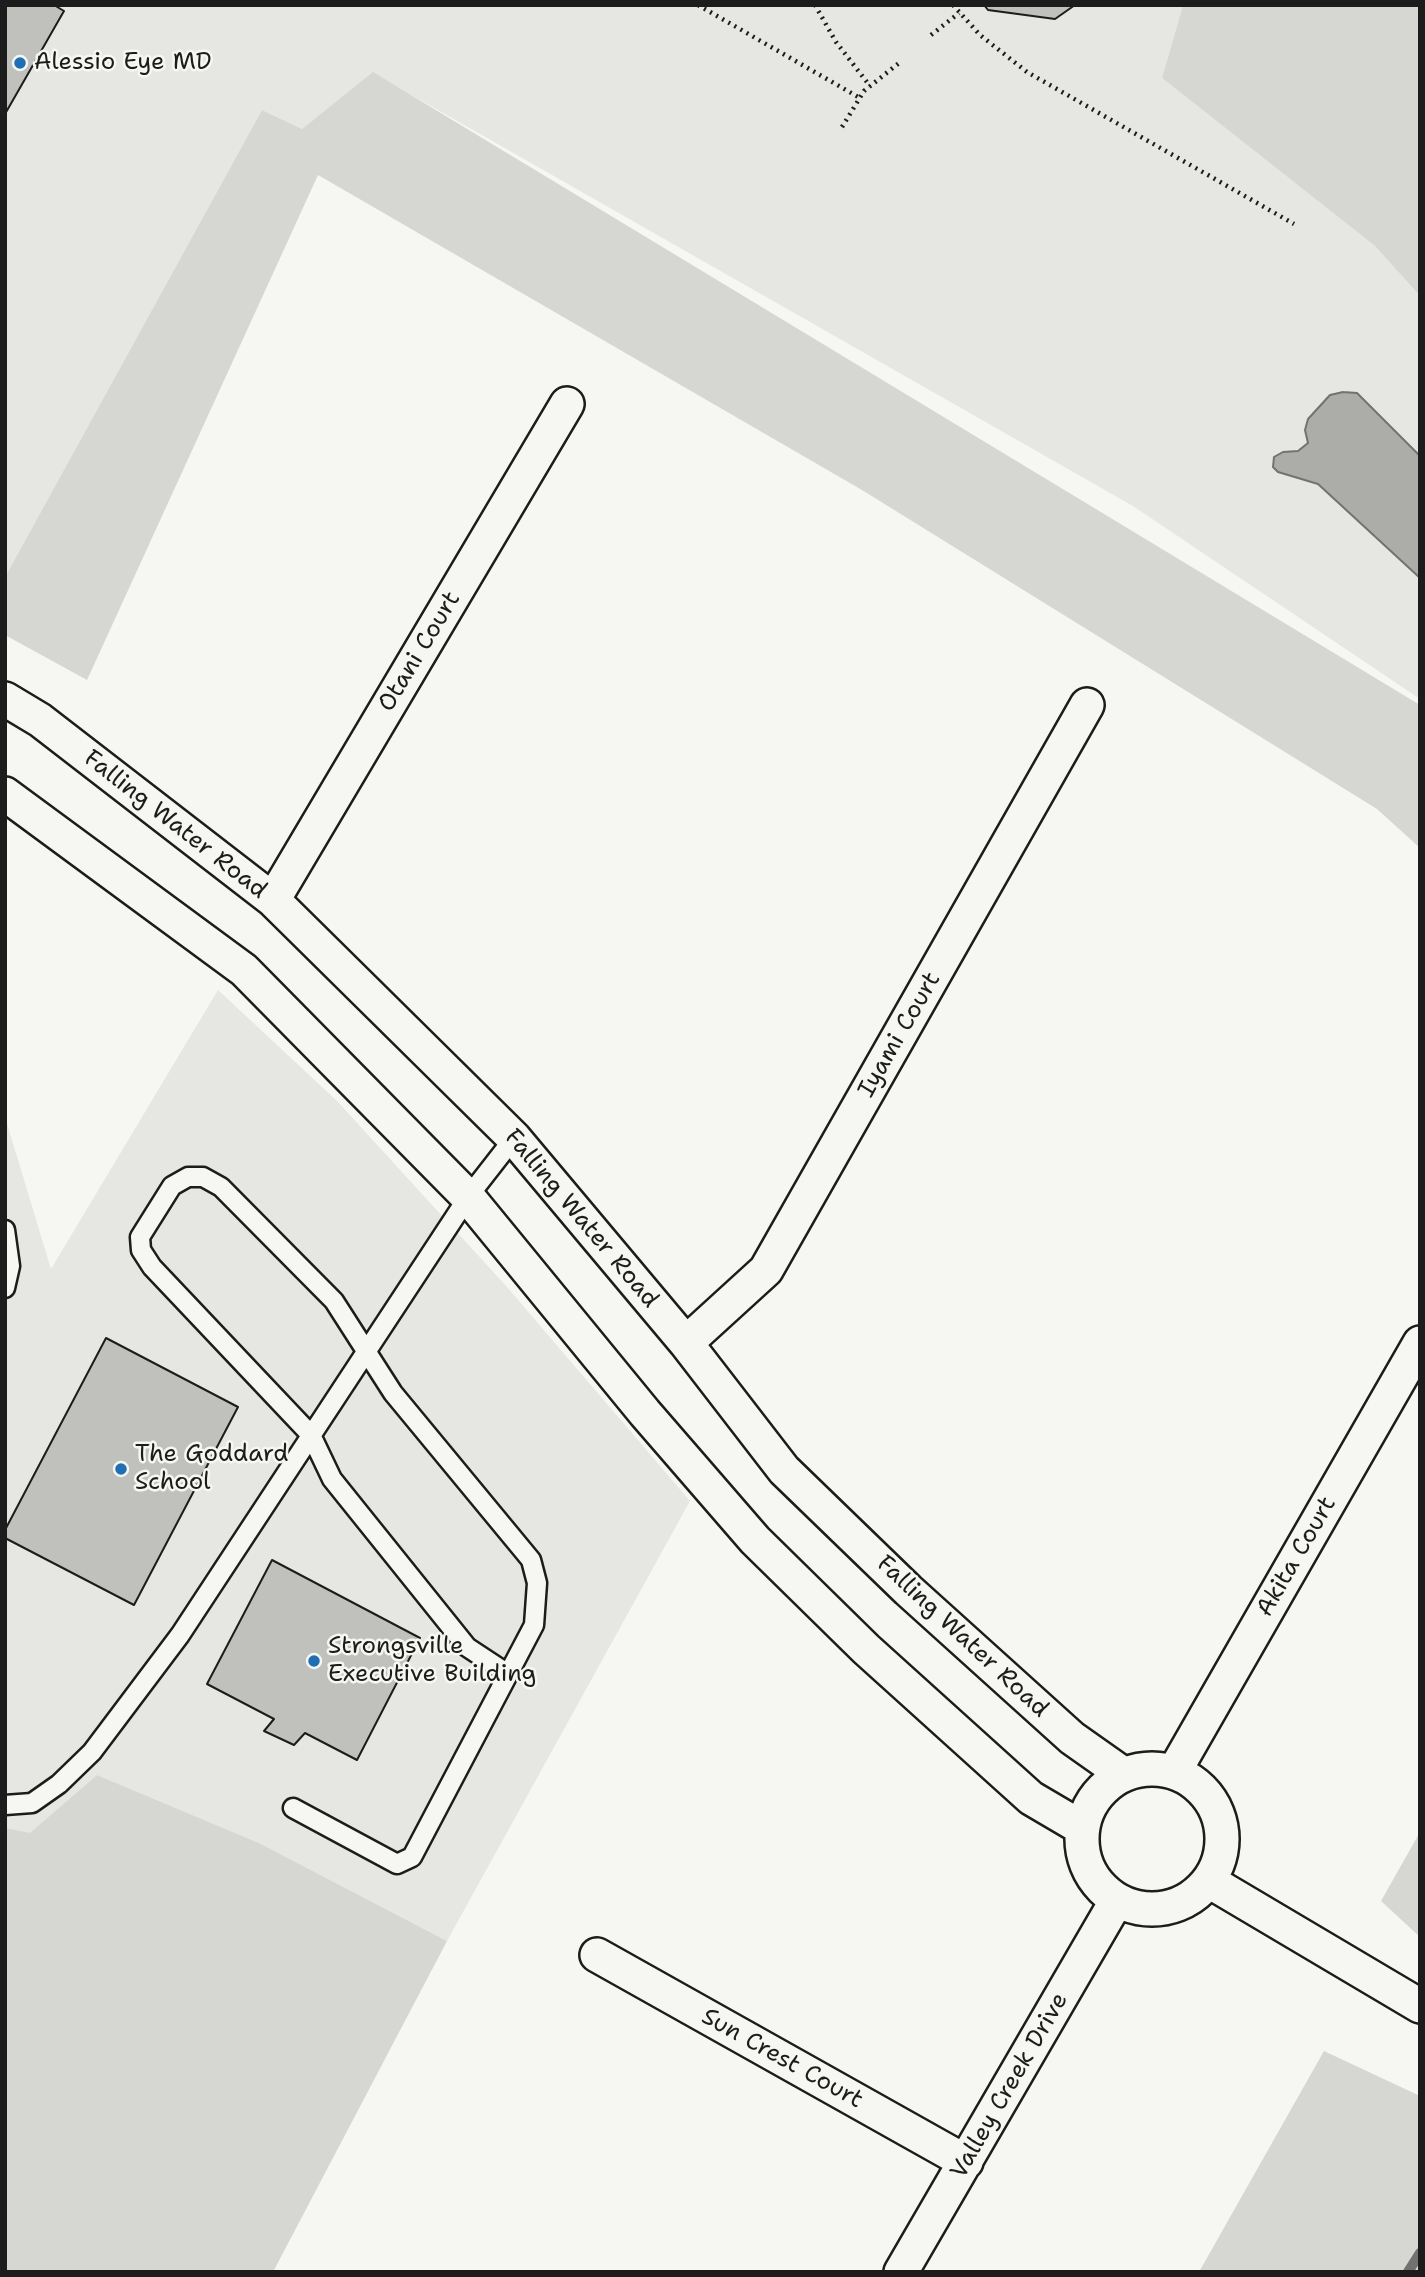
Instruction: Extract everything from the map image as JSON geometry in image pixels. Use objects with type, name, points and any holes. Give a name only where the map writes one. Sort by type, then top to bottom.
[{"type":"street","name":"Otani Court","points":[[273,900],[567,404]]},
{"type":"street","name":"Falling Water Road","points":[[5,699],[40,720],[273,900],[514,1138],[686,1343],[784,1470],[908,1590],[1072,1738],[1123,1774]]},
{"type":"street","name":"Iyami Court","points":[[686,1343],[766,1270],[1087,705]]},
{"type":"street","points":[[5,794],[244,970],[468,1197],[645,1413],[755,1540],[866,1649],[1031,1798],[1082,1828]]},
{"type":"street","name":"Akita Court","points":[[1174,1772],[1420,1343]]},
{"type":"street","points":[[1145,1768],[1174,1772],[1190,1779],[1208,1794],[1219,1815],[1223,1838],[1220,1861],[1209,1881],[1192,1898],[1171,1908],[1147,1910],[1117,1900],[1105,1892],[1090,1874],[1082,1852],[1082,1828],[1089,1806],[1103,1787],[1123,1774],[1145,1768]]},
{"type":"street","points":[[1209,1881],[1420,2006]]},
{"type":"street","name":"Valley Creek Drive","points":[[901,2272],[1117,1900]]},
{"type":"street","name":"Sun Crest Court","points":[[597,1955],[966,2162]]},
{"type":"lane","points":[[5,1805],[32,1803],[59,1784],[92,1752],[180,1635],[468,1197],[514,1138]]},
{"type":"lane","points":[[293,1808],[397,1864],[412,1857],[534,1625],[538,1604],[531,1560],[393,1393],[368,1349],[334,1301],[220,1187],[203,1177],[188,1177],[172,1186],[140,1237],[141,1250],[152,1267],[311,1435],[332,1479],[467,1647],[508,1674]]},
{"type":"lane","points":[[5,1230],[10,1266],[5,1288]]},
{"type":"path","points":[[698,5],[860,98]]},
{"type":"path","points":[[815,5],[836,43],[870,86]]},
{"type":"path","points":[[953,5],[980,35],[1027,72],[1294,224]]},
{"type":"path","points":[[931,35],[959,13]]},
{"type":"path","points":[[842,127],[870,86],[899,63]]},
{"type":"shaded area","points":[[5,5],[1183,5],[1162,78],[1375,246],[1420,296],[1420,699],[1133,506],[373,73],[302,129],[262,110],[5,577]]},
{"type":"shaded area","points":[[1183,5],[1420,5],[1420,296],[1375,246],[1162,78]]},
{"type":"shaded area","points":[[373,72],[1420,705],[1420,848],[1377,809],[862,490],[318,175],[87,680],[5,635],[5,577],[262,110],[302,129]]},
{"type":"shaded area","points":[[1357,393],[1420,456],[1420,578],[1318,484],[1278,472],[1273,467],[1274,457],[1283,452],[1298,451],[1308,443],[1305,430],[1308,419],[1330,395]]},
{"type":"shaded area","points":[[218,990],[337,1101],[507,1287],[690,1501],[447,1941],[259,1843],[97,1775],[30,1834],[5,1828],[5,1117],[51,1269]]},
{"type":"shaded area","points":[[97,1775],[259,1843],[447,1941],[273,2272],[5,2272],[5,1828],[30,1833]]},
{"type":"shaded area","points":[[1420,1832],[1420,1937],[1381,1901]]},
{"type":"shaded area","points":[[1324,2051],[1420,2096],[1420,2272],[1199,2272]]},
{"type":"building","name":"Alessio Eye MD","points":[[5,5],[54,5],[64,11],[5,114]]},
{"type":"building","points":[[984,5],[1075,5],[1055,19],[988,10]]},
{"type":"building","name":"The Goddard School","points":[[106,1338],[238,1407],[134,1605],[5,1538],[5,1530]]},
{"type":"building","name":"Strongsville Executive Building","points":[[272,1560],[420,1638],[357,1760],[305,1733],[294,1745],[264,1731],[274,1719],[207,1684]]},
{"type":"waterway","points":[[1408,2272],[1420,2253]]},
{"type":"place","name":"Alessio Eye MD","points":[[20,63]]},
{"type":"place","name":"The Goddard School","points":[[121,1469]]},
{"type":"place","name":"Strongsville Executive Building","points":[[314,1661]]}]
